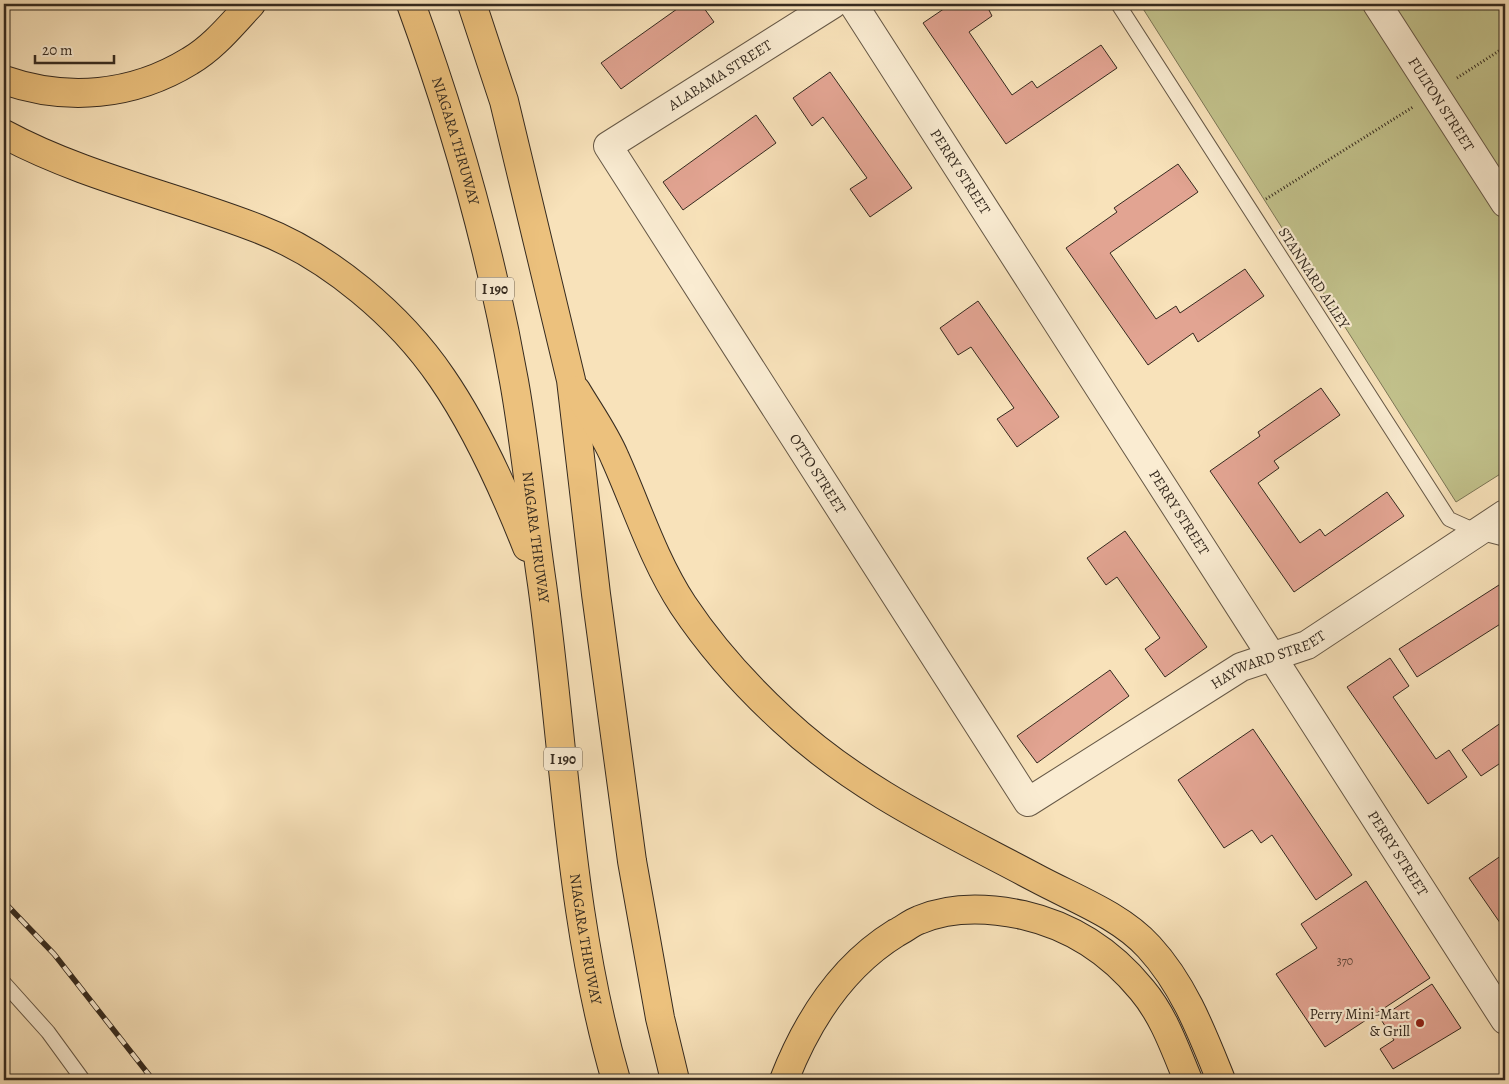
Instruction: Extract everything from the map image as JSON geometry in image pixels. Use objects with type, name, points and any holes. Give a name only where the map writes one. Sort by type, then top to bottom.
[{"type":"highway","points":[[4,80],[48,91],[82,94],[124,88],[152,80],[191,61],[223,34],[251,4]]},
{"type":"highway","name":"NIAGARA THRUWAY","points":[[411,4],[436,74],[484,234],[515,383],[542,584],[583,925],[596,998],[616,1080]]},
{"type":"highway","points":[[472,4],[504,101],[571,380],[597,604],[632,861],[655,991],[675,1080]]},
{"type":"highway","points":[[4,134],[29,148],[78,168],[180,200],[262,230],[302,249],[341,274],[379,307],[408,336],[443,379],[490,465],[542,584]]},
{"type":"highway","points":[[571,380],[614,455],[644,531],[682,604],[729,666],[783,720],[830,761],[859,782],[928,821],[1115,920],[1148,946],[1176,982],[1200,1025],[1221,1080]]},
{"type":"highway","points":[[784,1080],[797,1047],[824,1002],[848,971],[881,943],[919,920],[962,910],[1000,910],[1033,917],[1070,930],[1107,954],[1143,990],[1165,1023],[1188,1080]]},
{"type":"street","name":"ALABAMA STREET","points":[[608,146],[833,4]]},
{"type":"street","name":"PERRY STREET","points":[[853,4],[1505,1020]]},
{"type":"street","name":"FULTON STREET","points":[[1377,4],[1505,204]]},
{"type":"street","name":"OTTO STREET","points":[[608,146],[1028,802]]},
{"type":"street","name":"HAYWARD STREET","points":[[1028,802],[1241,667],[1307,645],[1505,514]]},
{"type":"lane","name":"STANNARD ALLEY","points":[[1118,4],[1449,519],[1478,532],[1505,539]]},
{"type":"lane","points":[[4,983],[48,1032],[83,1080]]},
{"type":"path","points":[[1453,81],[1505,48]]},
{"type":"path","points":[[1262,202],[1418,104]]},
{"type":"green space","points":[[1140,4],[1505,4],[1505,471],[1456,502]]},
{"type":"building","points":[[684,4],[701,4],[714,22],[621,89],[601,63]]},
{"type":"building","points":[[951,4],[998,4],[989,10],[992,16],[969,32],[1012,95],[1032,81],[1037,88],[1101,45],[1117,68],[1006,144],[923,23]]},
{"type":"building","points":[[830,72],[912,188],[870,217],[850,189],[867,178],[823,117],[812,126],[793,98]]},
{"type":"building","points":[[756,115],[776,143],[683,210],[663,182]]},
{"type":"building","points":[[1178,164],[1198,192],[1110,253],[1156,319],[1176,306],[1180,313],[1245,269],[1264,296],[1198,342],[1193,333],[1148,365],[1066,248],[1117,212],[1114,208]]},
{"type":"building","points":[[978,301],[1059,417],[1017,447],[997,419],[1014,408],[971,347],[958,355],[940,328]]},
{"type":"building","points":[[1321,388],[1340,415],[1274,461],[1279,468],[1258,483],[1300,543],[1320,529],[1325,536],[1387,492],[1404,516],[1294,592],[1210,471],[1260,436],[1258,432]]},
{"type":"building","points":[[1125,531],[1207,647],[1165,677],[1145,649],[1160,638],[1117,577],[1106,585],[1087,558]]},
{"type":"building","points":[[1499,585],[1505,595],[1505,621],[1417,677],[1399,649]]},
{"type":"building","points":[[1390,658],[1409,686],[1393,697],[1436,759],[1449,750],[1467,777],[1428,804],[1347,687]]},
{"type":"building","points":[[1110,670],[1129,696],[1037,763],[1017,736]]},
{"type":"building","points":[[1505,720],[1505,760],[1481,776],[1462,750]]},
{"type":"building","points":[[1253,729],[1352,875],[1316,900],[1272,835],[1261,843],[1252,830],[1224,848],[1178,780]]},
{"type":"building","points":[[1505,853],[1505,930],[1469,878]]},
{"type":"building","points":[[1366,881],[1430,978],[1325,1047],[1276,974],[1317,948],[1301,924]]},
{"type":"building","name":"Perry Mini-Mart & Grill","points":[[1432,984],[1461,1028],[1393,1069],[1380,1049],[1394,1040],[1380,1018]]},
{"type":"railway","points":[[4,902],[54,954],[153,1080]]},
{"type":"place","name":"Perry Mini-Mart & Grill","points":[[1420,1023]]}]
